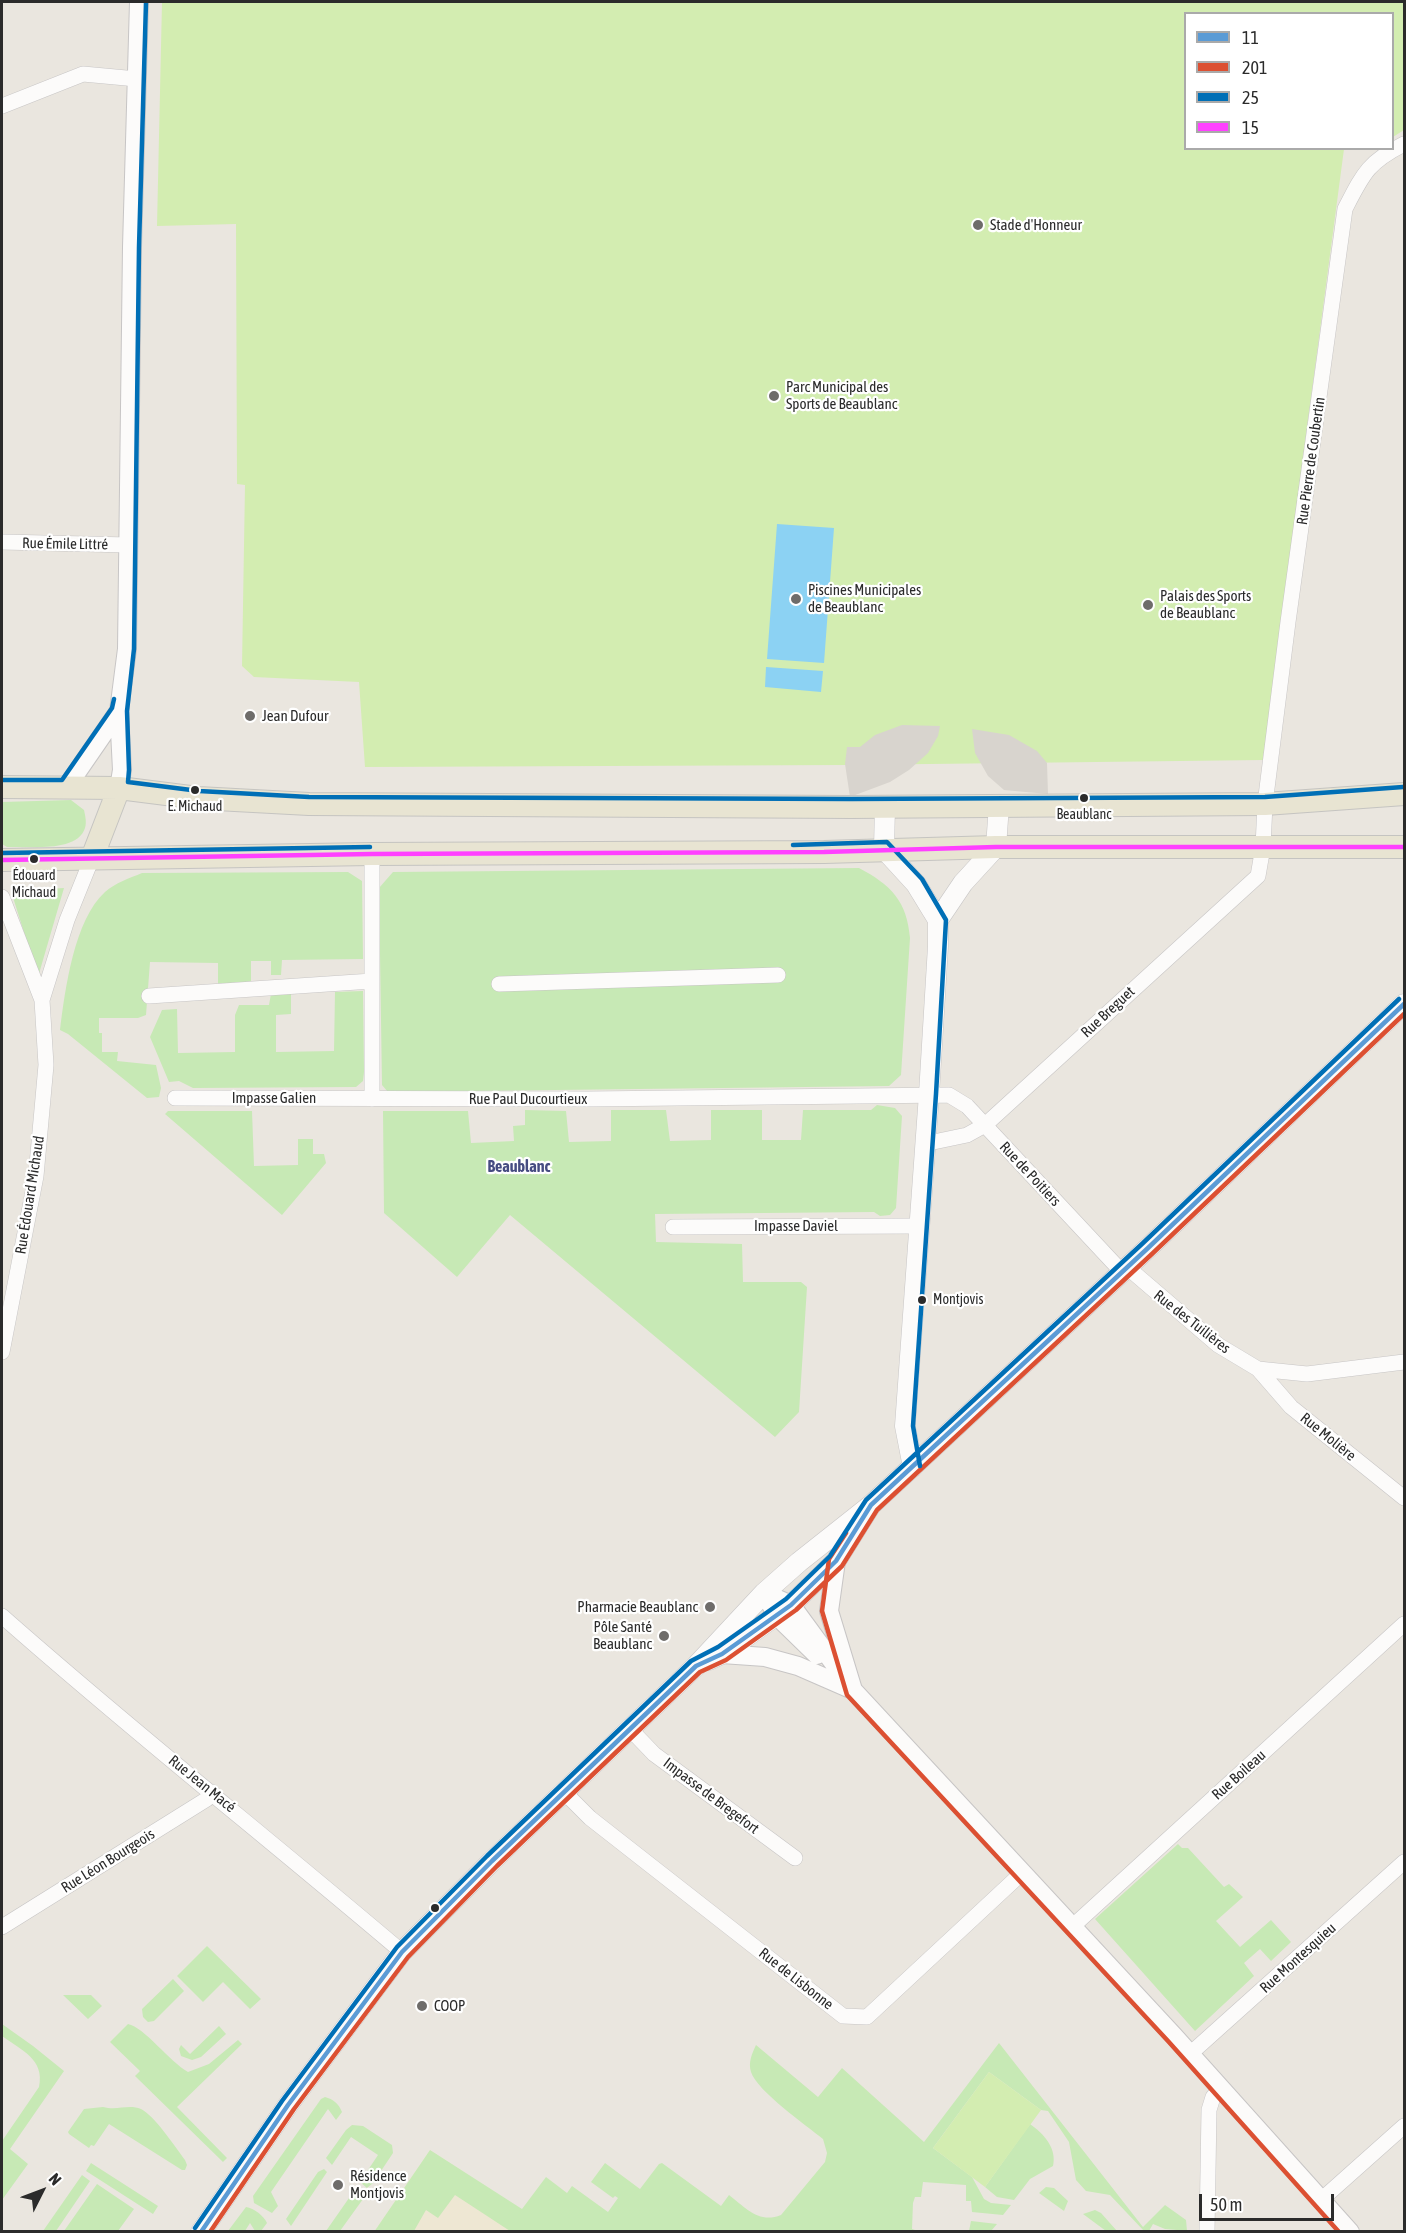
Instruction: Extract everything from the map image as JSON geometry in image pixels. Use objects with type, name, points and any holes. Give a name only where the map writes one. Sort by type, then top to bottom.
[{"type":"main road","points":[[2,787],[66,788],[115,797],[198,798],[309,804],[885,807],[1265,804],[1404,794]]},
{"type":"main road","name":"Rue Édouard Michaud","points":[[92,858],[115,797]]},
{"type":"main road","points":[[938,920],[963,883],[996,847],[999,805]]},
{"type":"main road","points":[[885,807],[884,849],[916,884],[938,920],[929,1094],[905,1426],[913,1467]]},
{"type":"main road","points":[[2,860],[372,854],[824,852],[996,847],[1404,847]]},
{"type":"main road","points":[[201,2232],[288,2105],[402,1952],[492,1861],[696,1666],[764,1593],[871,1505],[913,1467],[1404,1004]]},
{"type":"main road","points":[[696,1666],[722,1654],[784,1611],[836,1561],[871,1505]]},
{"type":"street","points":[[115,797],[122,770],[120,711],[127,649],[132,248],[139,2]]},
{"type":"street","points":[[2,106],[83,74],[137,79]]},
{"type":"street","name":"Rue Pierre de Coubertin","points":[[1263,847],[1265,804],[1345,209],[1362,175],[1381,156],[1392,150]]},
{"type":"street","name":"Rue Émile Littré","points":[[2,542],[129,545]]},
{"type":"street","points":[[66,788],[120,711]]},
{"type":"street","name":"Rue Breguet","points":[[924,1144],[967,1135],[985,1125],[1258,876],[1263,847]]},
{"type":"street","points":[[372,854],[372,1099]]},
{"type":"street","name":"Rue Édouard Michaud","points":[[42,1000],[67,920],[92,858]]},
{"type":"street","name":"Rue Édouard Michaud","points":[[2,897],[42,1000],[46,1065],[36,1176],[2,1352]]},
{"type":"street","points":[[499,984],[778,975]]},
{"type":"street","points":[[149,996],[372,981]]},
{"type":"street","name":"Rue de Poitiers","points":[[929,1094],[949,1095],[967,1106],[1124,1269]]},
{"type":"street","name":"Rue Paul Ducourtieux","points":[[372,1099],[588,1099],[929,1094]]},
{"type":"street","name":"Impasse Galien","points":[[175,1098],[372,1099]]},
{"type":"street","name":"Impasse Daviel","points":[[673,1227],[919,1226]]},
{"type":"street","name":"Rue des Tuilières","points":[[1124,1269],[1218,1346],[1258,1369],[1306,1374],[1404,1362]]},
{"type":"street","name":"Rue Molière","points":[[1258,1369],[1291,1407],[1404,1498]]},
{"type":"street","points":[[836,1561],[829,1611],[853,1690]]},
{"type":"street","points":[[764,1593],[784,1611],[853,1690],[1073,1926],[1350,2232]]},
{"type":"street","name":"Rue Jean Macé","points":[[2,1616],[96,1700],[212,1792],[402,1952]]},
{"type":"street","name":"Rue Boileau","points":[[1073,1926],[1404,1623]]},
{"type":"street","points":[[722,1654],[758,1656],[798,1666],[853,1690]]},
{"type":"street","name":"Impasse de Bregefort","points":[[631,1730],[654,1754],[795,1858]]},
{"type":"street","name":"Rue Léon Bourgeois","points":[[2,1927],[197,1805],[212,1792]]},
{"type":"street","name":"Rue de Lisbonne","points":[[565,1793],[590,1818],[843,2016],[867,2017],[1023,1872]]},
{"type":"street","name":"Rue Montesquieu","points":[[1190,2054],[1404,1862]]},
{"type":"street","points":[[1207,2232],[1209,2110],[1213,2097],[1221,2089]]},
{"type":"street","points":[[1321,2200],[1404,2126]]},
{"type":"shaded area","points":[[902,725],[940,726],[938,736],[928,753],[909,770],[890,782],[850,797],[845,764],[847,747],[860,747],[875,735]]},
{"type":"shaded area","points":[[972,729],[1009,735],[1037,751],[1047,763],[1048,794],[1004,790],[988,776],[975,753]]},
{"type":"shaded area","points":[[430,2150],[556,2232],[374,2232]]},
{"type":"green space","name":"Parc Municipal des Sports de Beaublanc","points":[[162,2],[1404,2],[1404,130],[1394,136],[1394,12],[1184,12],[1184,150],[1344,150],[1263,760],[365,767],[359,682],[254,677],[242,666],[245,485],[237,484],[236,224],[157,226]]},
{"type":"green space","points":[[71,800],[84,810],[86,821],[80,836],[73,841],[63,845],[39,847],[7,847],[2,844],[2,802]]},
{"type":"green space","points":[[859,868],[880,881],[895,895],[905,914],[910,938],[901,1075],[889,1086],[388,1092],[382,1085],[379,888],[393,872]]},
{"type":"green space","points":[[348,872],[362,881],[363,959],[282,960],[281,975],[271,975],[271,961],[251,961],[251,989],[218,991],[218,963],[150,962],[146,1015],[138,1018],[99,1018],[102,1052],[118,1052],[117,1061],[156,1065],[161,1088],[159,1097],[147,1098],[60,1030],[68,976],[78,937],[94,904],[118,883],[142,873]]},
{"type":"green space","points":[[64,888],[38,977],[11,891]]},
{"type":"green space","points":[[363,991],[364,1072],[363,1081],[356,1087],[193,1088],[179,1081],[169,1082],[150,1037],[162,1010],[177,1009],[178,1053],[235,1052],[235,1015],[239,1005],[269,1005],[271,994],[291,993],[291,1014],[276,1015],[276,1052],[334,1051],[335,992]]},
{"type":"green space","points":[[877,1105],[895,1108],[902,1116],[896,1208],[890,1215],[880,1216],[874,1212],[655,1214],[656,1242],[742,1244],[743,1282],[801,1282],[807,1287],[799,1412],[775,1437],[510,1215],[457,1277],[384,1213],[383,1111],[468,1111],[471,1143],[514,1141],[513,1126],[525,1125],[525,1110],[566,1111],[569,1142],[611,1141],[611,1110],[666,1110],[670,1141],[711,1140],[711,1110],[762,1110],[762,1140],[801,1140],[803,1110],[871,1110]]},
{"type":"green space","points":[[168,1111],[252,1111],[254,1166],[298,1165],[298,1139],[313,1139],[313,1154],[324,1154],[326,1163],[282,1215],[165,1114]]},
{"type":"green space","points":[[1178,1844],[1182,1848],[1188,1848],[1224,1887],[1229,1884],[1243,1897],[1216,1921],[1240,1947],[1271,1920],[1291,1942],[1271,1961],[1260,1949],[1244,1963],[1254,1976],[1195,2031],[1095,1919]]},
{"type":"green space","points":[[207,1946],[261,1999],[250,2009],[223,1982],[203,2002],[177,1976]]},
{"type":"green space","points":[[173,1979],[184,1991],[154,2021],[148,2022],[143,2017],[142,2009]]},
{"type":"green space","points":[[63,1995],[91,1995],[102,2006],[88,2019]]},
{"type":"green space","points":[[2,2024],[64,2071],[10,2149],[28,2164],[2,2200],[2,2141],[39,2087],[40,2077],[35,2062],[30,2056],[2,2036]]},
{"type":"green space","points":[[128,2024],[142,2031],[188,2072],[209,2064],[238,2040],[242,2044],[177,2107],[227,2158],[223,2162],[135,2076],[140,2071],[110,2042]]},
{"type":"green space","points":[[219,2026],[226,2034],[201,2057],[192,2060],[181,2056],[179,2049],[181,2045],[190,2054]]},
{"type":"green space","points":[[999,2043],[1143,2227],[1165,2205],[1186,2220],[1187,2231],[1165,2229],[1153,2224],[1149,2231],[1144,2231],[1110,2195],[1086,2191],[1076,2180],[1069,2142],[1048,2111],[1041,2110],[989,2072],[933,2148],[972,2177],[984,2199],[991,2203],[1011,2205],[1003,2215],[972,2212],[971,2201],[966,2201],[966,2185],[923,2182],[921,2197],[915,2197],[913,2203],[912,2229],[918,2231],[510,2231],[455,2195],[438,2218],[426,2210],[414,2231],[374,2232],[430,2150],[522,2209],[546,2177],[567,2193],[572,2186],[608,2212],[618,2198],[615,2196],[613,2198],[591,2182],[605,2163],[640,2189],[662,2163],[721,2206],[729,2195],[759,2216],[766,2218],[781,2215],[825,2162],[827,2153],[823,2139],[772,2098],[755,2080],[750,2065],[756,2045],[818,2097],[842,2068],[924,2142]]},
{"type":"green space","points":[[989,2072],[1041,2110],[985,2187],[933,2148]]},
{"type":"green space","points":[[325,2097],[335,2102],[342,2112],[336,2120],[328,2109],[271,2192],[278,2206],[272,2213],[254,2203],[253,2196],[321,2099]]},
{"type":"green space","points":[[136,2108],[146,2112],[185,2160],[187,2165],[185,2170],[109,2124],[94,2146],[91,2145],[89,2148],[69,2134],[68,2132],[84,2109]]},
{"type":"green space","points":[[1030,2124],[1040,2132],[1051,2147],[1053,2166],[1030,2179],[1014,2200],[997,2197],[985,2187]]},
{"type":"green space","points":[[352,2125],[363,2126],[392,2145],[393,2153],[373,2183],[367,2188],[360,2182],[378,2155],[351,2137],[332,2165],[326,2158]]},
{"type":"green space","points":[[91,2163],[158,2206],[153,2214],[86,2171]]},
{"type":"green space","points":[[324,2169],[327,2172],[291,2226],[286,2219],[318,2172]]},
{"type":"green space","points":[[82,2175],[90,2181],[56,2231],[43,2231]]},
{"type":"green space","points":[[97,2184],[134,2209],[118,2231],[64,2231]]},
{"type":"green space","points":[[1046,2187],[1054,2188],[1068,2201],[1064,2211],[1039,2193]]},
{"type":"green space","points":[[356,2188],[363,2199],[340,2231],[326,2231]]},
{"type":"green space","points":[[246,2207],[264,2218],[267,2223],[261,2231],[255,2231],[250,2223],[245,2231],[228,2231]]},
{"type":"green space","points":[[1095,2210],[1101,2213],[1117,2231],[1106,2231],[1083,2214]]},
{"type":"green space","points":[[971,2221],[997,2224],[991,2231],[969,2231]]},
{"type":"water","points":[[777,524],[834,528],[824,663],[767,659]]},
{"type":"water","points":[[766,667],[823,671],[821,692],[765,687]]},
{"type":"transit line","name":"25","points":[[146,2],[139,247],[134,649],[127,711],[128,782],[199,791],[309,797],[851,799],[1265,797],[1403,787]]},
{"type":"transit line","name":"25","points":[[2,780],[62,780],[112,708],[114,699]]},
{"type":"transit line","name":"25","points":[[793,845],[887,842],[922,879],[946,920],[913,1426],[920,1466]]},
{"type":"transit line","name":"25","points":[[2,853],[370,847]]},
{"type":"transit line","name":"15","points":[[2,860],[372,854],[824,852],[996,847],[1404,847]]},
{"type":"transit line","name":"25","points":[[195,2228],[282,2101],[397,1947],[487,1856],[691,1661],[718,1647],[786,1599],[830,1556],[866,1500],[1143,1243],[1399,999]]},
{"type":"transit line","name":"11","points":[[201,2232],[288,2105],[402,1952],[492,1861],[696,1666],[722,1654],[791,1605],[836,1561],[871,1505],[1148,1248],[1404,1004]]},
{"type":"transit line","name":"201","points":[[210,2232],[294,2109],[408,1957],[497,1866],[700,1672],[726,1660],[796,1610],[842,1566],[877,1510],[1153,1253],[1404,1014]]},
{"type":"transit line","name":"201","points":[[846,1533],[829,1559],[822,1611],[847,1695],[1168,2041],[1339,2232]]},
{"type":"place","name":"Stade d'Honneur","points":[[978,225]]},
{"type":"place","name":"Parc Municipal des Sports de Beaublanc","points":[[774,396]]},
{"type":"place","name":"Piscines Municipales de Beaublanc","points":[[796,599]]},
{"type":"place","name":"Palais des Sports de Beaublanc","points":[[1148,605]]},
{"type":"place","name":"Jean Dufour","points":[[250,716]]},
{"type":"place","name":"E. Michaud","points":[[195,790]]},
{"type":"place","name":"Beaublanc","points":[[1084,798]]},
{"type":"place","name":"Édouard Michaud","points":[[34,859]]},
{"type":"place","name":"Montjovis","points":[[922,1300]]},
{"type":"place","name":"Pharmacie Beaublanc","points":[[710,1607]]},
{"type":"place","name":"Pôle Santé Beaublanc","points":[[664,1636]]},
{"type":"place","name":"COOP","points":[[422,2006]]},
{"type":"place","name":"Résidence Montjovis","points":[[338,2185]]},
{"type":"district","name":"Beaublanc","points":[[519,1167]]}]
